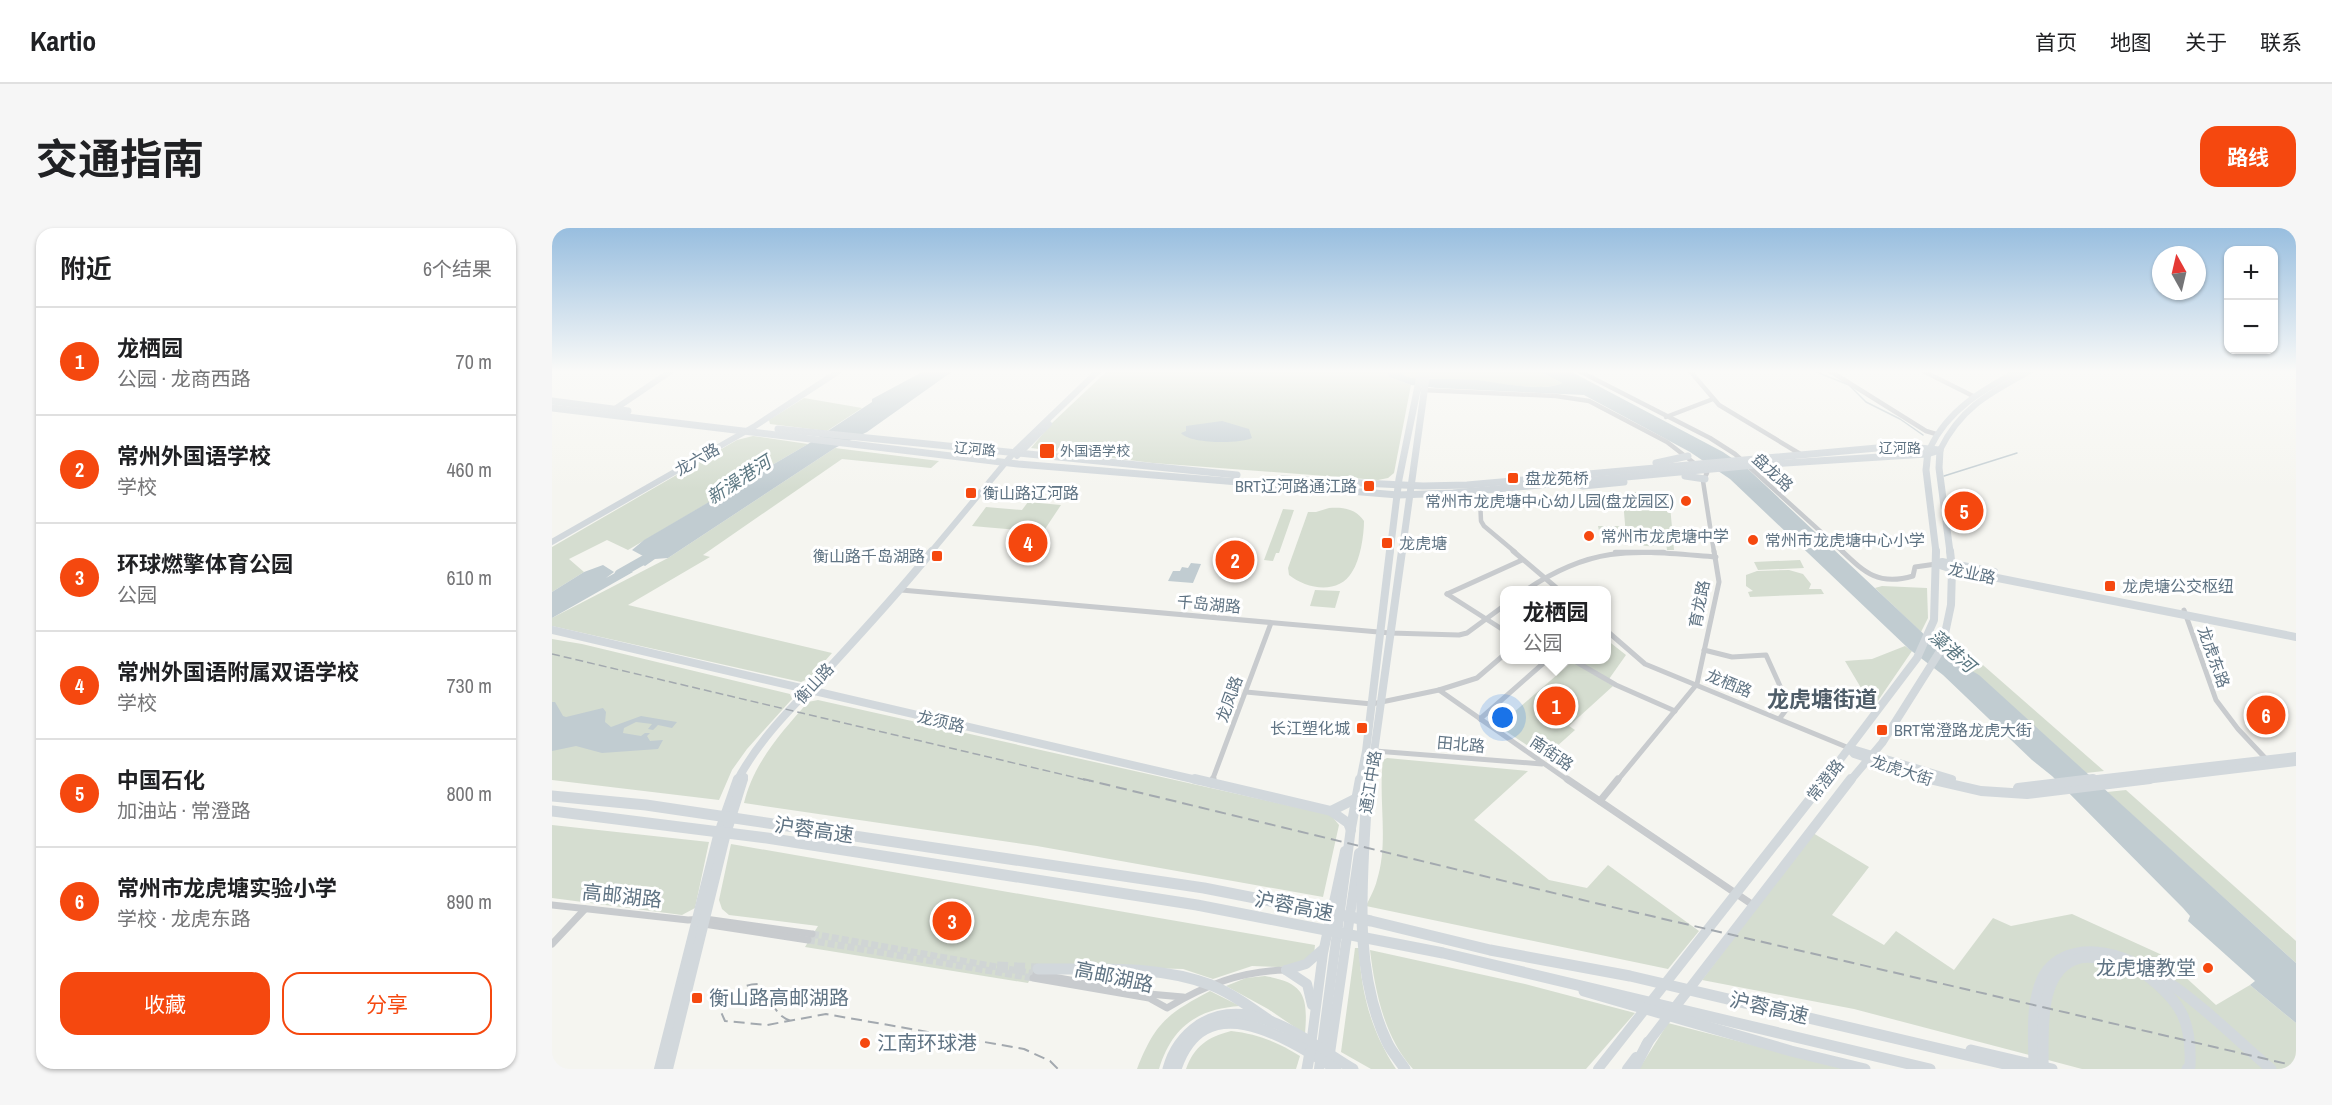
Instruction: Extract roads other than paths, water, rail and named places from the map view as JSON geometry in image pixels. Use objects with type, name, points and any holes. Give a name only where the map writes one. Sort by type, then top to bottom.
[{"type":"highway","name":"沪蓉高速","points":[[552,796],[716,816],[1204,888],[1371,921],[1490,950],[1630,976],[1991,1057]]},
{"type":"highway","points":[[1366,808],[1362,914],[1370,995],[1388,1042],[1405,1069]]},
{"type":"highway","name":"沪蓉高速","points":[[552,811],[738,834],[1197,904],[1443,953],[1700,1017],[1930,1069]]},
{"type":"highway","points":[[2034,1069],[2037,1001],[2043,977],[2062,958],[2069,954],[2088,951],[2115,955],[2147,969],[2177,990],[2271,1069]]},
{"type":"highway","points":[[2043,1069],[2047,992],[2053,978],[2069,962],[2080,958],[2096,957],[2127,965],[2142,972],[2178,1004],[2187,1019],[2192,1042],[2190,1066],[2187,1069]]},
{"type":"highway","points":[[1036,974],[1158,972],[1186,977],[1224,992],[1273,1023],[1336,1069]]},
{"type":"highway","points":[[1168,1069],[1180,1041],[1190,1030],[1209,1018],[1227,1013],[1244,1013],[1273,1023]]},
{"type":"highway","points":[[1700,1017],[1791,1051],[1865,1069]]},
{"type":"highway","points":[[1176,1069],[1189,1042],[1213,1025],[1232,1022],[1247,1023],[1295,1040],[1353,1069]]},
{"type":"highway","points":[[1634,1069],[1648,1042]]},
{"type":"highway","points":[[1308,1069],[1310,1053]]},
{"type":"highway","points":[[1991,1057],[2026,1069]]},
{"type":"highway","points":[[1991,1057],[2052,1069]]},
{"type":"main road","name":"辽河路","points":[[573,410],[1007,462],[1398,490]]},
{"type":"main road","name":"辽河路","points":[[617,410],[818,433],[1398,490]]},
{"type":"main road","name":"通江中路","points":[[1386,633],[1398,490],[1416,410]]},
{"type":"main road","name":"通江中路","points":[[1319,1069],[1351,828],[1376,704],[1410,491],[1419,410]]},
{"type":"main road","name":"辽河路","points":[[1565,478],[1899,446],[1928,451]]},
{"type":"main road","name":"辽河路","points":[[1565,478],[1904,455],[1940,450]]},
{"type":"main road","name":"常澄路","points":[[1627,1069],[1869,756],[1882,743],[1942,648],[1951,605],[1951,566],[1939,468],[1940,450]]},
{"type":"main road","name":"常澄路","points":[[1598,1069],[1902,682],[1917,658],[1934,620],[1937,564],[1926,466],[1928,451]]},
{"type":"main road","points":[[1904,455],[1920,456],[1926,466]]},
{"type":"main road","points":[[1467,492],[1565,478],[1575,471],[1652,463],[1688,456]]},
{"type":"main road","points":[[1410,491],[1565,478],[1582,486],[1681,476],[1705,479]]},
{"type":"main road","points":[[1398,490],[1467,492],[1475,493],[1480,499],[1491,489]]},
{"type":"main road","name":"通江中路","points":[[1328,1069],[1375,751],[1376,704]]},
{"type":"main road","points":[[1331,811],[1357,798]]},
{"type":"main road","points":[[1310,1053],[1313,1016],[1324,947],[1336,883],[1351,828],[1342,817],[1331,811]]},
{"type":"main road","points":[[1286,970],[1307,965],[1316,959],[1324,947]]},
{"type":"main road","points":[[1286,970],[1307,984],[1313,1016]]},
{"type":"street","points":[[607,414],[615,410]]},
{"type":"street","name":"龙六路","points":[[552,543],[779,410]]},
{"type":"street","name":"衡山路","points":[[1017,453],[1059,410]]},
{"type":"street","name":"衡山路","points":[[659,1069],[718,836],[734,787],[746,764],[771,730],[903,590],[1007,462],[1062,410]]},
{"type":"street","name":"育龙路","points":[[1600,801],[1697,684],[1719,582],[1703,481],[1707,473],[1705,468],[1609,410]]},
{"type":"street","name":"盘龙路","points":[[1653,410],[1710,438],[1736,454],[1868,575],[1876,578],[1905,579],[1913,576],[1915,567],[1937,564]]},
{"type":"street","points":[[1666,417],[1684,410]]},
{"type":"street","points":[[1729,410],[1802,455]]},
{"type":"street","points":[[1893,410],[1926,431],[1936,434]]},
{"type":"street","points":[[1928,451],[1936,434],[1956,410]]},
{"type":"street","points":[[1940,450],[1961,413],[1965,410]]},
{"type":"street","points":[[1480,499],[1480,521],[1484,526],[1553,586]]},
{"type":"street","points":[[1533,586],[1544,578],[1585,559],[1605,554],[1626,552],[1716,557]]},
{"type":"street","points":[[1500,628],[1448,594],[1522,560]]},
{"type":"street","name":"龙业路","points":[[1937,564],[2296,632]]},
{"type":"street","name":"千岛湖路","points":[[903,590],[1386,633],[1459,635],[1467,633],[1500,608]]},
{"type":"street","name":"龙业路","points":[[2184,612],[2296,637]]},
{"type":"street","name":"龙虎东路","points":[[2184,612],[2216,700],[2238,729],[2269,762]]},
{"type":"street","name":"龙凤路","points":[[1211,785],[1271,623]]},
{"type":"street","name":"龙须路","points":[[552,630],[1211,785],[1331,811]]},
{"type":"street","name":"龙栖路","points":[[1611,634],[1645,664],[1849,748]]},
{"type":"street","points":[[1704,651],[1732,657],[1766,655],[1789,706],[1780,718]]},
{"type":"street","points":[[1246,692],[1376,704],[1440,690],[1477,678],[1500,658]]},
{"type":"street","points":[[1480,719],[1542,664]]},
{"type":"street","points":[[1579,664],[1616,685],[1675,711]]},
{"type":"street","name":"南街路","points":[[1440,690],[1544,764],[1753,905]]},
{"type":"street","name":"龙虎大街","points":[[1849,748],[1854,754],[1869,756],[1927,779],[1981,791],[2027,794],[2055,788],[2269,762]]},
{"type":"street","name":"田北路","points":[[1375,751],[1544,764]]},
{"type":"street","points":[[2269,762],[2296,756]]},
{"type":"street","points":[[2269,762],[2296,762]]},
{"type":"street","name":"高邮湖路","points":[[552,905],[698,921],[810,937]]},
{"type":"street","points":[[552,944],[585,909]]},
{"type":"street","name":"衡山路","points":[[668,1069],[698,921]]},
{"type":"street","name":"高邮湖路","points":[[1036,974],[1149,998],[1167,1008],[1232,975],[1253,970],[1286,970]]},
{"type":"street","name":"高邮湖路","points":[[1036,974],[1149,994],[1185,997]]},
{"type":"waterway","points":[[1882,410],[1923,435]]},
{"type":"waterway","points":[[1944,476],[2017,453]]},
{"type":"waterway","name":"新澡港河","points":[[619,574],[649,557]]},
{"type":"tunnel","points":[[812,934],[1036,974]]},
{"type":"tunnel","points":[[808,940],[1033,978]]},
{"type":"tunnel","points":[[997,967],[1038,969]]},
{"type":"railway","points":[[552,654],[1090,781]]},
{"type":"railway","points":[[1083,779],[1595,903],[2296,1066]]},
{"type":"railway","points":[[758,984],[776,1010],[790,1021],[767,1025],[725,1021],[721,1012],[730,995],[745,986],[758,984]]},
{"type":"railway","points":[[790,1021],[826,1014],[1024,1049],[1050,1061],[1058,1069]]},
{"type":"place","name":"外国语学校","points":[[1047,451]]},
{"type":"place","name":"盘龙苑桥","points":[[1513,478]]},
{"type":"place","name":"BRT辽河路通江路","points":[[1369,486]]},
{"type":"place","name":"衡山路辽河路","points":[[971,493]]},
{"type":"place","name":"常州市龙虎塘中心幼儿园(盘龙园区)","points":[[1686,501]]},
{"type":"place","name":"中国石化","points":[[1964,511]]},
{"type":"place","name":"常州市龙虎塘中学","points":[[1589,536]]},
{"type":"place","name":"常州市龙虎塘中心小学","points":[[1753,540]]},
{"type":"place","name":"常州外国语附属双语学校","points":[[1028,543]]},
{"type":"place","name":"龙虎塘","points":[[1387,543]]},
{"type":"place","name":"衡山路千岛湖路","points":[[937,556]]},
{"type":"place","name":"常州外国语学校","points":[[1235,560]]},
{"type":"place","name":"龙虎塘公交枢纽","points":[[2110,586]]},
{"type":"place","name":"龙栖园","points":[[1556,706]]},
{"type":"place","name":"常州市龙虎塘实验小学","points":[[2266,715]]},
{"type":"place","name":"长江塑化城","points":[[1362,728]]},
{"type":"place","name":"BRT常澄路龙虎大街","points":[[1882,730]]},
{"type":"place","name":"环球燃擎体育公园","points":[[952,921]]},
{"type":"place","name":"龙虎塘教堂","points":[[2208,968]]},
{"type":"place","name":"衡山路高邮湖路","points":[[697,998]]},
{"type":"place","name":"江南环球港","points":[[865,1043]]},
{"type":"district","name":"龙虎塘街道","points":[[1822,699]]},
{"type":"water label","name":"藻港河","points":[[1952,651]]}]
